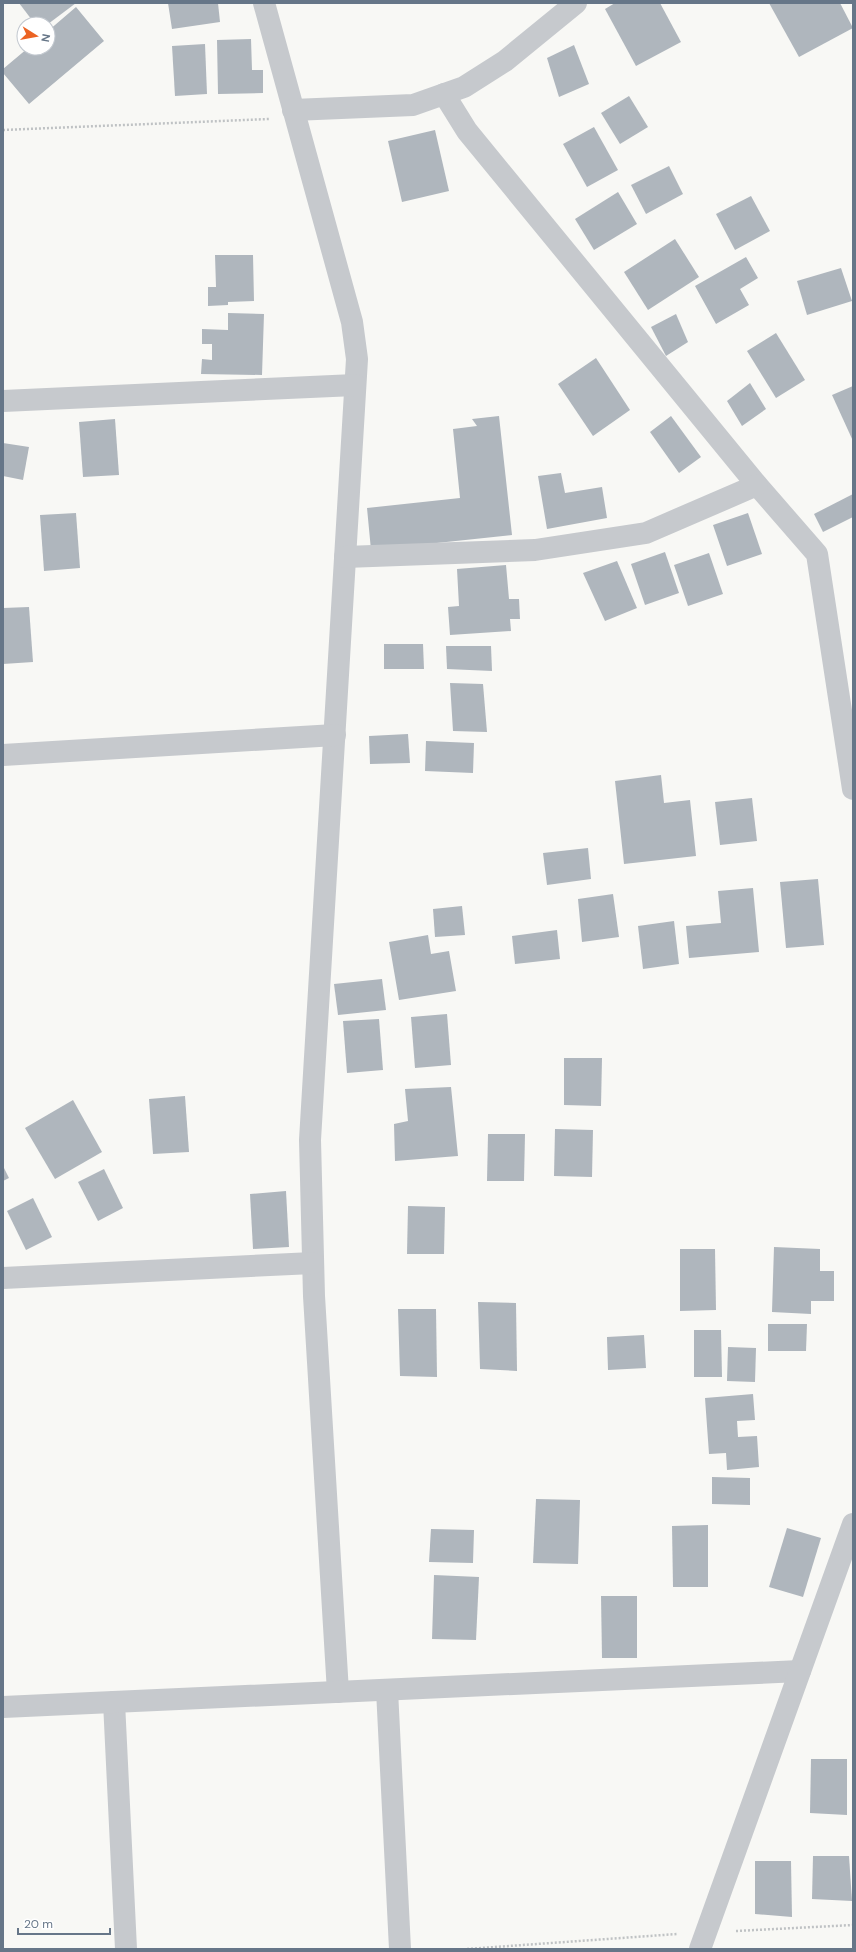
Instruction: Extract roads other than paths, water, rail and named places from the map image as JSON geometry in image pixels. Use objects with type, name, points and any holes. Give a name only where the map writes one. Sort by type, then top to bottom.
[{"type":"street","points":[[264,3],[352,322],[356,360],[310,1140],[313,1263],[338,1692]]},
{"type":"street","points":[[294,114],[413,105],[464,87],[505,61],[576,3]]},
{"type":"street","points":[[444,94],[467,131],[757,485],[817,554],[853,789]]},
{"type":"street","points":[[3,401],[355,385]]},
{"type":"street","points":[[345,557],[535,550],[646,533],[757,485]]},
{"type":"street","points":[[3,755],[335,735]]},
{"type":"street","points":[[3,1278],[313,1263]]},
{"type":"street","points":[[703,1940],[800,1671],[848,1552],[853,1524]]},
{"type":"street","points":[[3,1707],[800,1671]]},
{"type":"street","points":[[387,1690],[400,1949]]},
{"type":"street","points":[[114,1702],[126,1949]]}]
